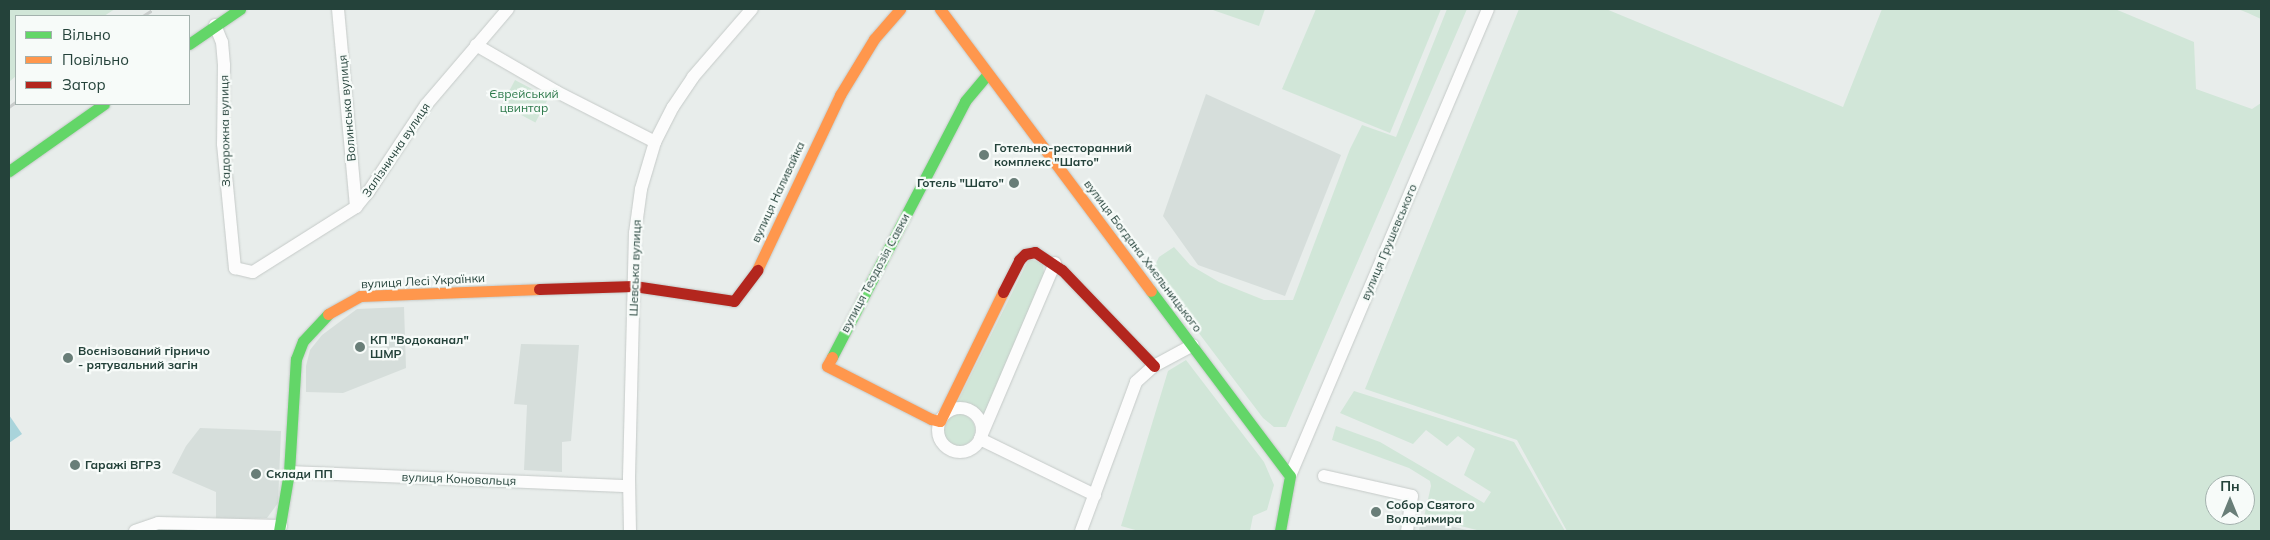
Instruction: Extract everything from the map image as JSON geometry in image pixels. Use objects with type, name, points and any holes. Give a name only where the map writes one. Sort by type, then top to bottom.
[{"type":"street","points":[[190,43],[240,9]]},
{"type":"street","name":"Волинська вулиця","points":[[338,9],[356,207]]},
{"type":"street","name":"Залізнична вулиця","points":[[235,268],[253,272],[356,207],[369,191],[426,105],[508,9]]},
{"type":"street","name":"Шевська вулиця","points":[[630,531],[629,486],[634,233],[641,189],[655,142],[673,107],[693,77],[752,9]]},
{"type":"street","name":"вулиця Наливайка","points":[[634,286],[734,301],[754,276],[840,95],[874,39],[900,9]]},
{"type":"street","name":"вулиця Богдана Хмельницького","points":[[940,9],[1096,220],[1193,345],[1290,476]]},
{"type":"street","name":"вулиця Грушевського","points":[[1290,476],[1488,9]]},
{"type":"street","name":"Задорожна вулиця","points":[[215,26],[222,42],[224,65],[223,144],[235,268]]},
{"type":"street","points":[[476,46],[557,92],[655,142]]},
{"type":"street","name":"вулиця Теодозія Савки","points":[[940,421],[931,419],[827,366],[966,101],[988,74]]},
{"type":"street","points":[[9,171],[103,105]]},
{"type":"street","points":[[1055,263],[980,439],[966,451],[953,451],[942,443],[938,436],[940,421],[1019,260],[1025,254],[1035,252],[1055,263],[1154,366]]},
{"type":"street","name":"вулиця Лесі Українки","points":[[280,529],[289,472],[296,359],[303,341],[313,328],[331,311],[360,296],[634,286]]},
{"type":"street","points":[[1081,531],[1096,495],[1136,382],[1154,366],[1193,345]]},
{"type":"street","points":[[940,421],[952,409],[969,410],[980,422],[980,439]]},
{"type":"street","points":[[980,439],[1096,495]]},
{"type":"street","name":"вулиця Коновальця","points":[[289,472],[629,486]]},
{"type":"street","points":[[1280,531],[1290,476]]},
{"type":"street","points":[[1324,476],[1412,496],[1407,531]]},
{"type":"street","points":[[135,531],[158,524],[280,529]]},
{"type":"shaded area","points":[[1206,94],[1341,155],[1285,296],[1198,265],[1163,216]]},
{"type":"shaded area","points":[[404,307],[406,368],[343,393],[306,392],[306,366],[310,350],[322,335],[357,309]]},
{"type":"shaded area","points":[[521,344],[579,345],[571,441],[562,442],[562,472],[524,470],[527,405],[514,404]]},
{"type":"shaded area","points":[[200,428],[281,431],[278,503],[267,518],[216,519],[216,492],[172,473],[186,446]]},
{"type":"shaded area","points":[[1421,519],[1471,531],[1419,531]]},
{"type":"green space","points":[[9,9],[115,9],[106,15],[15,15],[15,77],[9,82]]},
{"type":"green space","points":[[1210,9],[1265,9],[1259,26]]},
{"type":"green space","points":[[1316,9],[1441,9],[1390,133],[1282,89]]},
{"type":"green space","points":[[1447,9],[1467,9],[1286,427],[1274,427],[1263,418],[1152,271],[1159,257],[1174,247],[1190,265],[1219,282],[1264,300],[1293,300],[1350,149],[1362,125],[1396,137]]},
{"type":"green space","points":[[1519,9],[1606,9],[1843,107],[1882,9],[2115,9],[2194,42],[2196,89],[2252,109],[2261,103],[2261,531],[1567,531],[1517,440],[1365,389]]},
{"type":"green space","points":[[2238,9],[2261,9],[2261,19],[2248,13]]},
{"type":"green space","name":"Єврейський цвинтар","points":[[515,80],[549,98],[535,123],[502,105]]},
{"type":"green space","points":[[1029,259],[1043,263],[1044,273],[987,412],[982,414],[957,403]]},
{"type":"green space","points":[[1186,360],[1264,462],[1274,485],[1267,510],[1253,516],[1250,531],[1139,531],[1121,526],[1168,371]]},
{"type":"green space","points":[[1354,391],[1514,442],[1565,531],[1481,531],[1424,517],[1431,486],[1430,481],[1409,468],[1332,440],[1336,426],[1380,442],[1484,503],[1491,492],[1464,475],[1475,449],[1458,436],[1447,446],[1426,430],[1413,444],[1340,413]]},
{"type":"green space","points":[[959,414],[970,419],[975,430],[970,441],[959,446],[948,441],[943,430],[948,419]]},
{"type":"water","points":[[9,415],[22,434],[9,443]]},
{"type":"railway","points":[[145,15],[154,9]]},
{"type":"railway","points":[[9,107],[15,103]]},
{"type":"traffic: fast","points":[[190,43],[240,9]]},
{"type":"traffic: fast","points":[[832,357],[965,101],[988,74]]},
{"type":"traffic: fast","points":[[9,171],[103,105]]},
{"type":"traffic: fast","points":[[1151,291],[1290,476],[1280,531]]},
{"type":"traffic: fast","points":[[279,531],[289,472],[296,359],[303,341],[328,314]]},
{"type":"traffic: slow","points":[[757,270],[840,95],[874,39],[900,9]]},
{"type":"traffic: slow","points":[[940,9],[1151,291]]},
{"type":"traffic: slow","points":[[328,314],[360,296],[539,289]]},
{"type":"traffic: slow","points":[[832,357],[827,366],[931,419],[940,421],[1003,292]]},
{"type":"traffic: jam","points":[[1003,292],[1019,260],[1025,254],[1035,252],[1062,270],[1154,366]]},
{"type":"traffic: jam","points":[[539,289],[634,286],[734,301],[757,270]]},
{"type":"place","name":"Готельно-ресторанний комплекс \"Шато\"","points":[[984,155]]},
{"type":"place","name":"Готель \"Шато\"","points":[[1014,183]]},
{"type":"place","name":"КП \"Водоканал\" ШМР","points":[[360,347]]},
{"type":"place","name":"Воєнізований гірничо - рятувальний загін","points":[[68,358]]},
{"type":"place","name":"Гаражі ВГРЗ","points":[[75,465]]},
{"type":"place","name":"Склади ПП","points":[[256,474]]},
{"type":"place","name":"Собор Святого Володимира","points":[[1376,512]]}]
